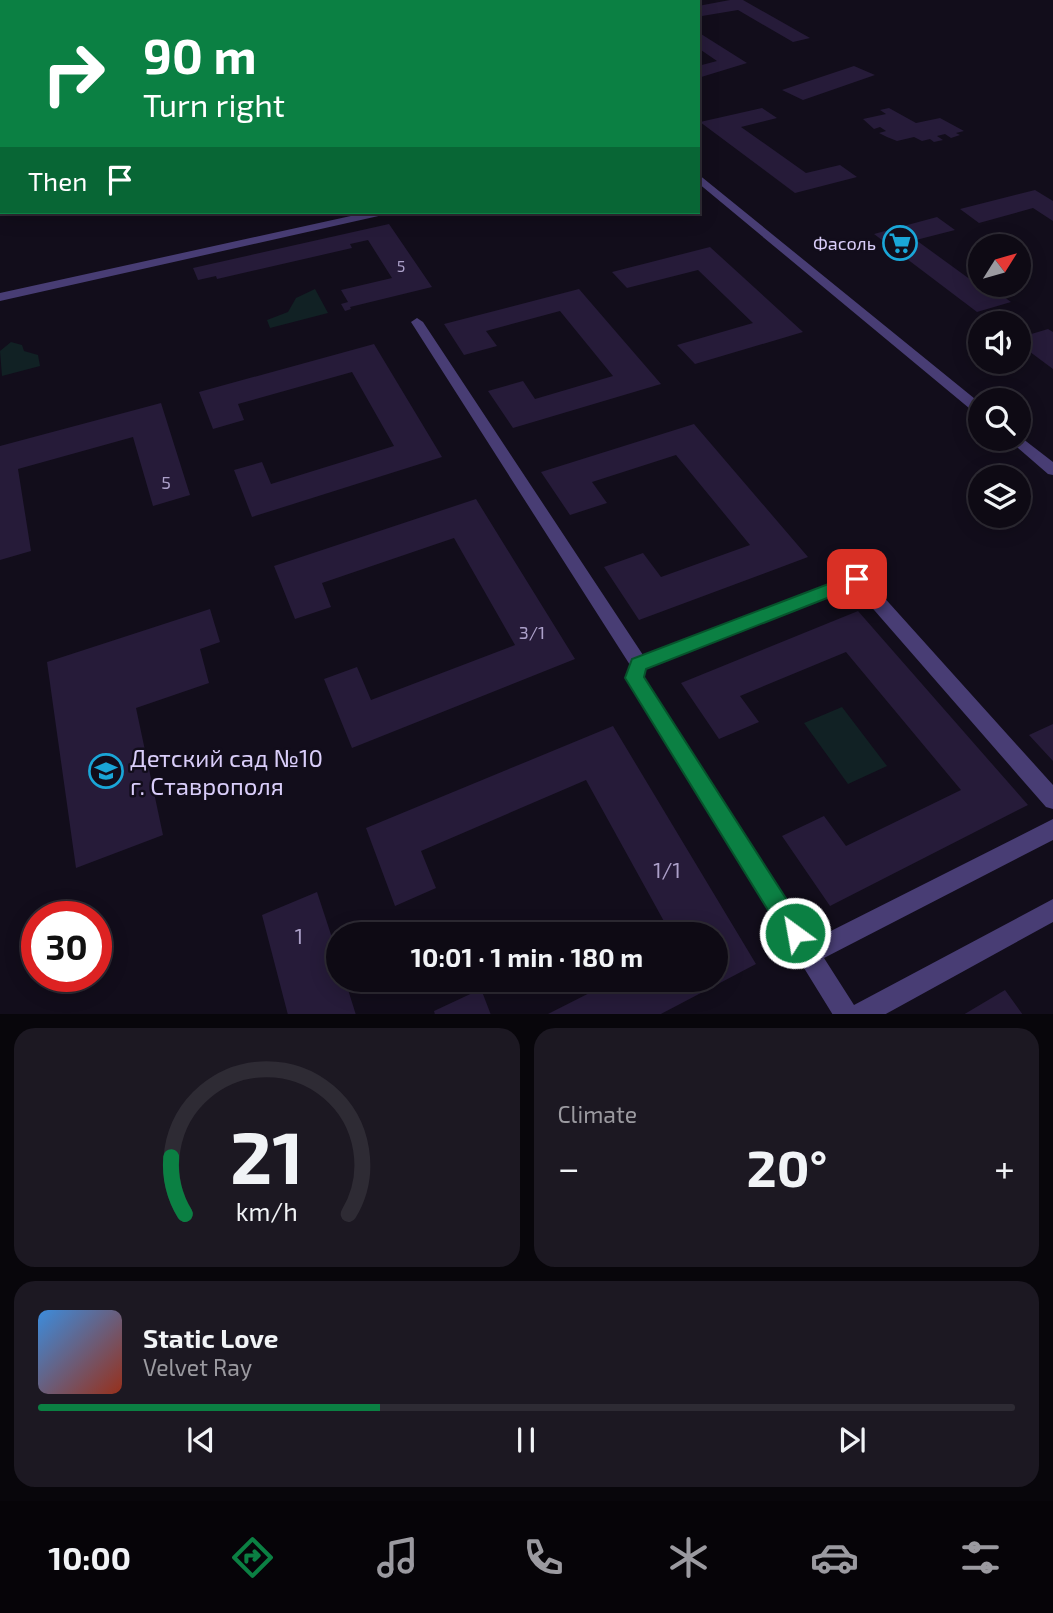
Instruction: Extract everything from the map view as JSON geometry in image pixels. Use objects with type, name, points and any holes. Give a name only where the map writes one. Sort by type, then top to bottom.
[{"type":"street","points":[[700,179],[968,400]]},
{"type":"street","points":[[0,297],[374,214]]},
{"type":"street","points":[[417,322],[639,664]]},
{"type":"street","points":[[1030,451],[1053,470]]},
{"type":"street","points":[[847,1014],[634,678],[639,664],[857,579],[1053,800]]},
{"type":"street","points":[[809,954],[1053,829]]},
{"type":"street","points":[[860,1014],[1053,910]]},
{"type":"shaded area","points":[[315,289],[328,313],[270,328],[267,320],[288,312],[296,298]]},
{"type":"shaded area","points":[[11,342],[22,345],[24,351],[38,355],[40,366],[2,376],[0,351]]},
{"type":"shaded area","points":[[842,707],[887,766],[848,784],[804,723]]},
{"type":"building","points":[[743,0],[810,38],[793,42],[738,10],[702,16],[700,6]]},
{"type":"building","points":[[700,34],[747,63],[700,77],[700,65],[717,61],[700,49]]},
{"type":"building","points":[[854,66],[875,75],[803,100],[782,90]]},
{"type":"building","points":[[762,108],[777,118],[741,127],[806,173],[840,165],[857,177],[795,193],[700,122]]},
{"type":"building","points":[[889,108],[916,123],[940,118],[964,131],[951,138],[945,134],[937,136],[943,140],[934,142],[914,137],[897,141],[879,133],[886,131],[880,127],[874,129],[863,119],[886,114],[880,110]]},
{"type":"building","points":[[1035,190],[1053,201],[1053,221],[1033,208],[979,223],[960,209]]},
{"type":"building","points":[[937,217],[955,230],[916,240],[968,278],[968,298],[1006,298],[1011,302],[976,311],[874,234]]},
{"type":"building","points":[[389,224],[432,287],[350,307],[351,309],[345,311],[341,304],[348,302],[341,290],[392,278],[368,240],[350,244],[352,248],[217,279],[216,276],[198,280],[193,268]]},
{"type":"building","points":[[710,247],[803,332],[695,364],[677,345],[753,323],[698,270],[627,288],[612,272]]},
{"type":"building","points":[[579,289],[661,384],[513,428],[488,391],[523,381],[535,399],[613,376],[560,311],[486,331],[497,346],[464,355],[444,324]]},
{"type":"building","points":[[1048,329],[1053,332],[1053,369],[1031,353],[1031,334]]},
{"type":"building","points":[[374,344],[442,457],[252,517],[234,470],[262,462],[271,484],[394,446],[352,372],[238,404],[244,420],[213,429],[199,392]]},
{"type":"building","points":[[161,403],[190,495],[153,506],[133,437],[18,469],[31,551],[0,560],[0,446]]},
{"type":"building","points":[[694,424],[808,557],[639,620],[604,567],[643,553],[661,577],[750,545],[676,455],[592,482],[607,503],[570,515],[541,472]]},
{"type":"building","points":[[476,499],[575,659],[352,748],[324,679],[357,667],[371,700],[515,645],[454,538],[322,583],[331,607],[295,619],[274,566]]},
{"type":"building","name":"Детский сад №10 г. Ставрополя","points":[[210,609],[220,642],[200,649],[209,683],[136,708],[163,835],[76,868],[47,662]]},
{"type":"building","points":[[858,611],[1028,805],[830,906],[782,836],[824,816],[846,846],[961,790],[846,652],[740,696],[759,722],[719,739],[681,683]]},
{"type":"building","points":[[1053,724],[1053,761],[1029,735]]},
{"type":"building","points":[[613,726],[756,964],[728,979],[728,922],[664,922],[586,780],[421,851],[436,888],[395,906],[366,828]]},
{"type":"building","points":[[317,892],[327,922],[326,992],[349,992],[356,1014],[288,1014],[262,915]]},
{"type":"building","points":[[1005,990],[1022,1014],[965,1014]]},
{"type":"building","points":[[475,992],[482,992],[491,1014],[435,1014],[434,1011]]},
{"type":"building","points":[[591,992],[703,992],[661,1014],[548,1014]]},
{"type":"place","name":"Фасоль","points":[[900,243]]},
{"type":"place","name":"Детский сад №10 г. Ставрополя","points":[[106,771]]},
{"type":"route","points":[[795,933],[634,678],[639,664],[857,579]]}]
